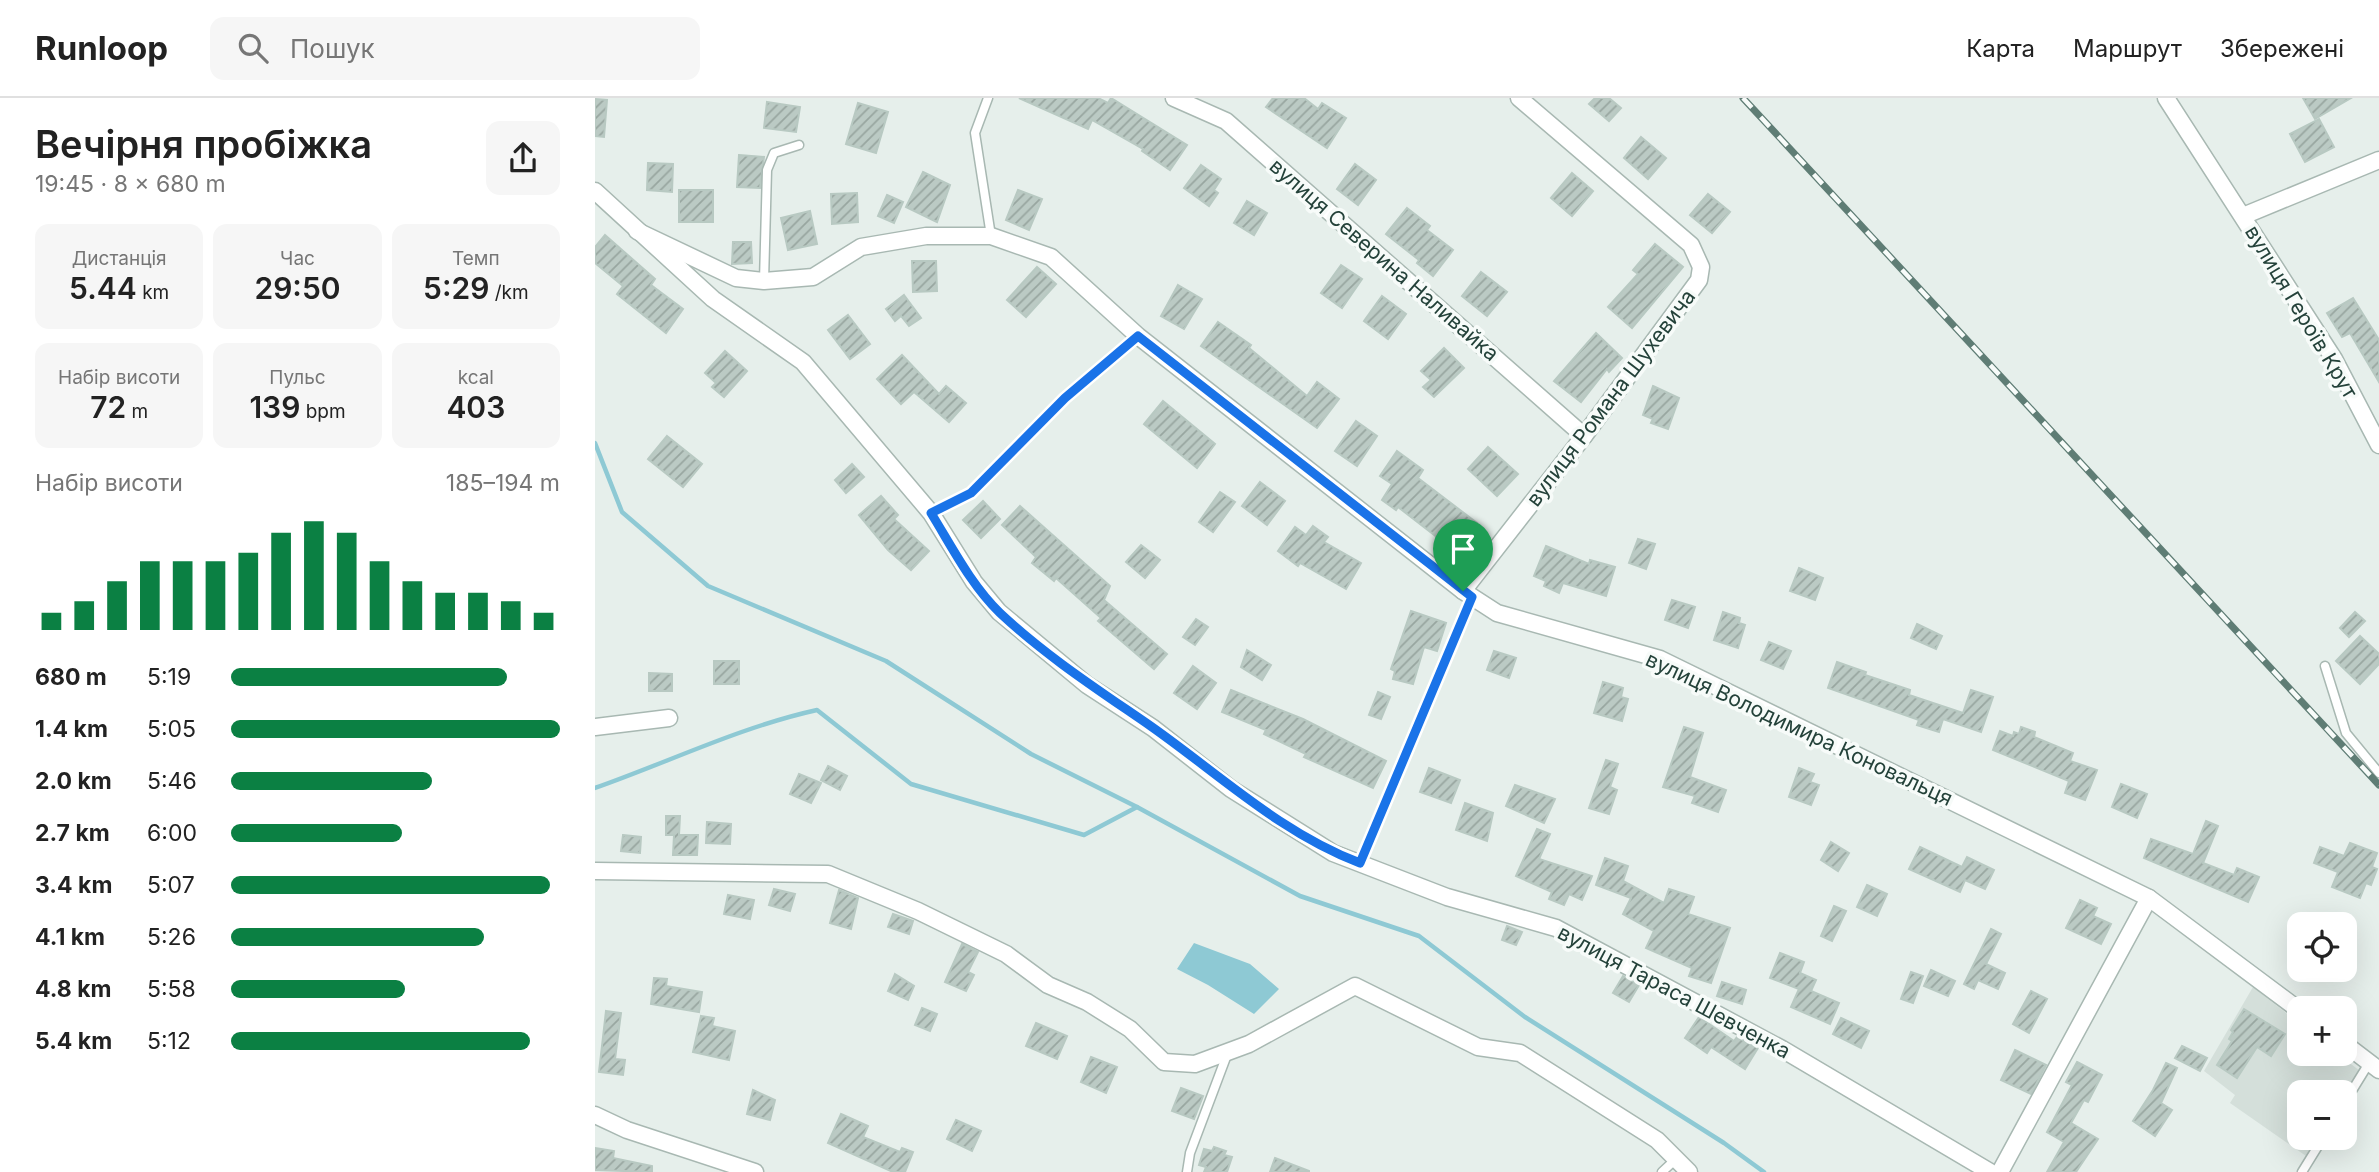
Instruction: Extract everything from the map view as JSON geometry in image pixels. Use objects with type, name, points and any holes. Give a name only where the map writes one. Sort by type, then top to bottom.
[{"type":"street","name":"вулиця Северина Наливайка","points":[[1174,98],[1226,121],[1584,436]]},
{"type":"street","name":"вулиця Романа Шухевича","points":[[1468,594],[1699,280],[1702,267],[1691,245],[1520,98]]},
{"type":"street","name":"вулиця Героїв Крут","points":[[2166,98],[2334,359],[2379,445]]},
{"type":"street","name":"вулиця Героїв Крут","points":[[2243,216],[2379,160]]},
{"type":"street","name":"вулиця Тараса Шевченка","points":[[595,191],[713,299],[803,362],[931,513],[974,582],[999,612],[1087,685],[1153,728],[1231,789],[1333,853],[1447,897],[1556,928],[1782,1049],[1990,1172]]},
{"type":"street","name":"вулиця Володимира Коновальця","points":[[638,231],[736,278],[764,281],[813,277],[862,247],[926,236],[991,236],[1051,257],[1138,336],[1468,594],[1497,613],[1660,659],[2149,898],[2287,1001]]},
{"type":"street","points":[[595,727],[669,718]]},
{"type":"street","points":[[595,871],[828,874],[918,911],[1006,954],[1048,985],[1087,1002],[1130,1029],[1164,1062],[1195,1064],[1249,1044],[1355,986],[1478,1047],[1520,1053],[1657,1140],[1689,1172]]},
{"type":"street","points":[[2000,1172],[2149,898]]},
{"type":"street","points":[[2357,1053],[2374,1066]]},
{"type":"street","points":[[595,1115],[627,1130],[755,1172]]},
{"type":"lane","points":[[988,98],[975,133],[991,236]]},
{"type":"lane","points":[[764,281],[767,170],[773,153],[799,145]]},
{"type":"lane","points":[[931,513],[971,493],[1065,398],[1138,336]]},
{"type":"lane","points":[[1360,863],[1468,594]]},
{"type":"lane","points":[[2325,666],[2346,733],[2379,774]]},
{"type":"lane","points":[[1187,1172],[1189,1153],[1228,1052]]},
{"type":"lane","points":[[2357,1087],[2374,1066]]},
{"type":"lane","points":[[2302,1172],[2316,1150]]},
{"type":"lane","points":[[1663,1172],[1676,1159]]},
{"type":"shaded area","points":[[2253,987],[2287,1014],[2287,1066],[2354,1066],[2360,1071],[2354,1080],[2287,1080],[2287,1143],[2230,1103],[2235,1095],[2204,1071]]},
{"type":"shaded area","points":[[2297,1150],[2310,1150],[2306,1156]]},
{"type":"water","points":[[1194,943],[1250,964],[1279,989],[1254,1014],[1177,969]]},
{"type":"building","points":[[1019,98],[1098,98],[1108,103],[1111,98],[1187,145],[1170,170],[1142,151],[1143,149],[1092,120],[1088,129]]},
{"type":"building","points":[[1273,98],[1304,98],[1318,109],[1322,103],[1346,118],[1327,148],[1266,107]]},
{"type":"building","points":[[1595,98],[1609,98],[1621,108],[1609,121],[1589,104]]},
{"type":"building","points":[[2303,98],[2351,98],[2315,119]]},
{"type":"building","points":[[595,99],[607,100],[604,137],[595,136]]},
{"type":"building","points":[[767,102],[800,107],[796,132],[764,128]]},
{"type":"building","points":[[858,103],[888,112],[876,153],[846,144]]},
{"type":"building","points":[[2319,119],[2334,147],[2305,162],[2290,134]]},
{"type":"building","points":[[1641,137],[1666,158],[1648,179],[1624,158]]},
{"type":"building","points":[[739,155],[764,157],[760,188],[737,187]]},
{"type":"building","points":[[648,163],[673,164],[672,192],[647,190]]},
{"type":"building","points":[[1355,164],[1376,180],[1358,205],[1337,189]]},
{"type":"building","points":[[1201,165],[1221,179],[1214,190],[1218,193],[1209,206],[1184,188]]},
{"type":"building","points":[[923,172],[950,185],[937,222],[906,207]]},
{"type":"building","points":[[1572,173],[1593,191],[1572,216],[1551,198]]},
{"type":"building","points":[[679,190],[713,190],[713,222],[679,222]]},
{"type":"building","points":[[1018,190],[1042,199],[1029,230],[1006,220]]},
{"type":"building","points":[[857,193],[858,222],[832,224],[831,194]]},
{"type":"building","points":[[1708,194],[1730,212],[1712,233],[1690,215]]},
{"type":"building","points":[[887,195],[903,202],[894,223],[878,216]]},
{"type":"building","points":[[1247,201],[1267,213],[1254,235],[1234,223]]},
{"type":"building","points":[[1407,208],[1430,226],[1427,230],[1453,250],[1433,276],[1417,263],[1419,260],[1386,234]]},
{"type":"building","points":[[810,211],[817,244],[788,250],[781,218]]},
{"type":"building","points":[[605,235],[655,279],[651,285],[683,309],[666,333],[617,294],[623,286],[595,263],[595,247]]},
{"type":"building","points":[[733,242],[751,242],[752,263],[732,264]]},
{"type":"building","points":[[1655,244],[1683,267],[1632,328],[1608,307],[1638,274],[1633,270]]},
{"type":"building","points":[[912,261],[936,261],[937,291],[913,292]]},
{"type":"building","points":[[1341,265],[1362,279],[1342,308],[1321,293]]},
{"type":"building","points":[[1037,267],[1056,284],[1026,317],[1007,300]]},
{"type":"building","points":[[1481,272],[1507,292],[1487,316],[1462,296]]},
{"type":"building","points":[[1178,285],[1202,299],[1184,329],[1161,316]]},
{"type":"building","points":[[904,295],[921,318],[909,326],[901,316],[895,321],[886,309]]},
{"type":"building","points":[[1382,296],[1406,314],[1388,339],[1364,321]]},
{"type":"building","points":[[2353,298],[2379,340],[2379,382],[2350,333],[2342,337],[2327,313]]},
{"type":"building","points":[[848,315],[870,344],[850,359],[828,330]]},
{"type":"building","points":[[1218,322],[1251,345],[1249,348],[1307,396],[1317,382],[1339,399],[1317,428],[1201,346]]},
{"type":"building","points":[[1596,333],[1622,358],[1609,372],[1607,369],[1581,402],[1554,381]]},
{"type":"building","points":[[1444,348],[1464,368],[1434,397],[1423,387],[1431,380],[1421,371]]},
{"type":"building","points":[[725,351],[747,371],[724,397],[712,387],[716,383],[705,373]]},
{"type":"building","points":[[902,355],[939,394],[946,386],[966,403],[949,422],[914,392],[901,404],[877,379]]},
{"type":"building","points":[[1653,386],[1679,398],[1668,429],[1651,423],[1653,419],[1643,415]]},
{"type":"building","points":[[1163,401],[1215,444],[1197,468],[1144,424]]},
{"type":"building","points":[[1356,421],[1377,436],[1357,466],[1335,451]]},
{"type":"building","points":[[667,436],[702,464],[683,487],[648,459]]},
{"type":"building","points":[[1488,447],[1518,474],[1497,496],[1468,469]]},
{"type":"building","points":[[1397,451],[1423,470],[1418,478],[1477,523],[1455,551],[1398,507],[1396,510],[1382,500],[1392,484],[1380,476]]},
{"type":"building","points":[[852,464],[864,477],[846,493],[835,480]]},
{"type":"building","points":[[1260,482],[1285,501],[1267,525],[1242,506]]},
{"type":"building","points":[[1220,492],[1235,502],[1213,532],[1199,522]]},
{"type":"building","points":[[881,496],[898,515],[894,519],[929,551],[911,570],[888,550],[859,515]]},
{"type":"building","points":[[983,501],[1000,519],[981,538],[963,520]]},
{"type":"building","points":[[1020,506],[1110,586],[1104,600],[1167,654],[1154,669],[1098,621],[1101,618],[1056,578],[1054,581],[1032,563],[1036,557],[1002,525]]},
{"type":"building","points":[[1313,526],[1328,537],[1324,542],[1361,563],[1346,589],[1300,563],[1298,566],[1278,551],[1295,527],[1306,535]]},
{"type":"building","points":[[1638,539],[1655,544],[1646,569],[1629,563]]},
{"type":"building","points":[[1141,545],[1160,560],[1145,578],[1126,562]]},
{"type":"building","points":[[1546,546],[1589,564],[1590,560],[1615,567],[1606,596],[1563,583],[1559,593],[1544,586],[1546,581],[1534,576]]},
{"type":"building","points":[[1799,568],[1823,578],[1815,600],[1790,591]]},
{"type":"building","points":[[1672,600],[1695,607],[1688,628],[1665,620]]},
{"type":"building","points":[[1411,611],[1446,623],[1437,651],[1424,647],[1413,684],[1393,679],[1395,671],[1391,669]]},
{"type":"building","points":[[1723,612],[1740,618],[1739,623],[1745,625],[1738,648],[1714,640]]},
{"type":"building","points":[[2355,612],[2365,621],[2349,637],[2340,628]]},
{"type":"building","points":[[1196,619],[1208,627],[1195,645],[1183,637]]},
{"type":"building","points":[[1917,624],[1942,636],[1936,649],[1911,638]]},
{"type":"building","points":[[2360,636],[2379,654],[2379,664],[2360,684],[2336,661]]},
{"type":"building","points":[[1769,642],[1791,651],[1783,669],[1761,660]]},
{"type":"building","points":[[1247,650],[1271,665],[1262,680],[1241,667]]},
{"type":"building","points":[[1494,651],[1516,658],[1509,678],[1487,670]]},
{"type":"building","points":[[714,661],[739,661],[739,684],[714,684]]},
{"type":"building","points":[[1837,662],[1866,672],[1865,675],[1910,690],[1909,695],[1963,713],[1971,690],[1993,697],[1981,732],[1943,719],[1939,732],[1917,725],[1919,720],[1828,688]]},
{"type":"building","points":[[1193,666],[1216,683],[1197,709],[1174,693]]},
{"type":"building","points":[[649,673],[672,674],[672,691],[649,691]]},
{"type":"building","points":[[1603,682],[1623,688],[1621,697],[1628,699],[1622,721],[1594,713]]},
{"type":"building","points":[[1231,690],[1303,719],[1386,761],[1373,788],[1304,757],[1306,754],[1264,734],[1266,730],[1222,712]]},
{"type":"building","points":[[1378,692],[1390,697],[1381,719],[1369,715]]},
{"type":"building","points":[[1684,727],[1703,733],[1690,777],[1726,790],[1718,812],[1692,803],[1695,796],[1663,787]]},
{"type":"building","points":[[2021,727],[2035,732],[2034,737],[2073,753],[2070,761],[2097,770],[2085,800],[2065,793],[2069,781],[1993,750],[2000,731],[2013,736],[2014,732],[2019,734]]},
{"type":"building","points":[[1606,760],[1618,764],[1610,787],[1617,790],[1609,814],[1589,808]]},
{"type":"building","points":[[828,766],[847,776],[840,790],[821,780]]},
{"type":"building","points":[[1429,768],[1460,780],[1451,803],[1420,792]]},
{"type":"building","points":[[1799,768],[1814,774],[1810,782],[1819,785],[1811,805],[1789,797]]},
{"type":"building","points":[[799,774],[821,783],[811,803],[790,794]]},
{"type":"building","points":[[2121,784],[2147,794],[2137,818],[2112,807]]},
{"type":"building","points":[[1515,785],[1555,799],[1544,823],[1506,806]]},
{"type":"building","points":[[1465,803],[1493,813],[1487,841],[1456,830]]},
{"type":"building","points":[[666,816],[680,816],[679,835],[698,835],[697,855],[673,855],[674,835],[666,835]]},
{"type":"building","points":[[2206,821],[2218,826],[2203,863],[2234,875],[2237,868],[2259,877],[2248,902],[2144,858],[2151,839],[2193,854]]},
{"type":"building","points":[[707,822],[731,824],[730,844],[706,843]]},
{"type":"building","points":[[1537,829],[1550,834],[1539,859],[1592,876],[1582,900],[1569,894],[1564,905],[1549,899],[1552,892],[1516,876]]},
{"type":"building","points":[[623,835],[641,837],[640,853],[621,851]]},
{"type":"building","points":[[1831,842],[1849,853],[1838,871],[1821,860]]},
{"type":"building","points":[[2350,843],[2377,853],[2372,867],[2377,869],[2371,885],[2366,883],[2360,898],[2332,887],[2338,872],[2314,863],[2320,847],[2344,856]]},
{"type":"building","points":[[1920,847],[1962,867],[1967,857],[1994,870],[1985,889],[1965,880],[1960,892],[1909,869]]},
{"type":"building","points":[[1605,858],[1628,866],[1623,881],[1664,903],[1669,889],[1694,897],[1688,914],[1730,928],[1711,983],[1689,976],[1692,968],[1646,948],[1654,931],[1623,914],[1631,898],[1596,885]]},
{"type":"building","points":[[1867,885],[1887,894],[1877,916],[1857,907]]},
{"type":"building","points":[[774,889],[795,894],[790,911],[769,905]]},
{"type":"building","points":[[839,890],[858,898],[851,929],[830,923]]},
{"type":"building","points":[[728,895],[754,900],[750,919],[724,914]]},
{"type":"building","points":[[2080,900],[2097,908],[2093,916],[2111,924],[2101,944],[2066,928]]},
{"type":"building","points":[[1834,906],[1846,911],[1832,941],[1821,936]]},
{"type":"building","points":[[893,914],[913,921],[909,934],[888,927]]},
{"type":"building","points":[[1507,926],[1522,932],[1516,945],[1502,940]]},
{"type":"building","points":[[1991,929],[2001,934],[1986,964],[2005,973],[1998,989],[1978,980],[1974,989],[1964,984]]},
{"type":"building","points":[[962,944],[978,952],[968,972],[974,975],[966,991],[945,982]]},
{"type":"building","points":[[1780,953],[1804,962],[1800,973],[1816,980],[1811,991],[1839,1003],[1830,1024],[1791,1007],[1799,989],[1770,978]]},
{"type":"building","points":[[1931,970],[1955,981],[1948,996],[1924,986]]},
{"type":"building","points":[[1911,972],[1923,976],[1913,1003],[1901,999]]},
{"type":"building","points":[[895,974],[914,986],[908,1000],[888,991]]},
{"type":"building","points":[[1623,976],[1639,985],[1629,1002],[1613,993]]},
{"type":"building","points":[[654,978],[667,979],[666,986],[702,992],[699,1012],[651,1004]]},
{"type":"building","points":[[1722,982],[1746,990],[1742,1004],[1717,996]]},
{"type":"building","points":[[2031,991],[2047,999],[2029,1033],[2013,1024]]},
{"type":"building","points":[[922,1008],[937,1014],[930,1031],[915,1025]]},
{"type":"building","points":[[2244,1009],[2285,1034],[2271,1056],[2257,1047],[2237,1078],[2217,1065],[2232,1041],[2229,1039],[2233,1032],[2231,1030]]},
{"type":"building","points":[[606,1011],[621,1013],[615,1059],[625,1060],[623,1075],[599,1072]]},
{"type":"building","points":[[701,1016],[714,1018],[712,1026],[735,1031],[729,1060],[693,1052]]},
{"type":"building","points":[[1699,1017],[1734,1041],[1737,1037],[1758,1048],[1745,1069],[1711,1047],[1707,1053],[1685,1038]]},
{"type":"building","points":[[1841,1018],[1869,1031],[1861,1048],[1833,1034]]},
{"type":"building","points":[[1036,1023],[1067,1036],[1057,1059],[1026,1046]]},
{"type":"building","points":[[2182,1046],[2207,1058],[2200,1071],[2175,1058]]},
{"type":"building","points":[[2015,1050],[2046,1065],[2031,1094],[2001,1080]]},
{"type":"building","points":[[1091,1057],[1117,1067],[1106,1093],[1081,1082]]},
{"type":"building","points":[[2077,1062],[2102,1075],[2088,1102],[2084,1100],[2071,1123],[2098,1139],[2076,1172],[2047,1172],[2064,1142],[2047,1132],[2072,1085],[2066,1082]]},
{"type":"building","points":[[2166,1063],[2177,1068],[2161,1103],[2172,1110],[2155,1136],[2133,1121]]},
{"type":"building","points":[[1181,1088],[1203,1096],[1194,1119],[1172,1111]]},
{"type":"building","points":[[753,1090],[775,1100],[770,1120],[747,1114]]},
{"type":"building","points":[[841,1114],[868,1126],[863,1137],[900,1152],[902,1148],[913,1152],[905,1172],[893,1172],[828,1143]]},
{"type":"building","points":[[956,1120],[981,1131],[972,1151],[947,1139]]},
{"type":"building","points":[[1214,1147],[1226,1151],[1224,1155],[1232,1157],[1227,1172],[1204,1172],[1206,1167],[1199,1165],[1204,1149],[1212,1151]]},
{"type":"building","points":[[595,1148],[614,1151],[613,1158],[652,1166],[652,1172],[595,1170]]},
{"type":"building","points":[[1275,1158],[1309,1171],[1309,1172],[1270,1172]]},
{"type":"waterway","points":[[595,443],[622,512],[708,586],[886,661],[1031,754],[1137,807]]},
{"type":"waterway","points":[[595,788],[732,735],[817,710],[911,784],[1084,835],[1137,807],[1300,896],[1419,936],[1525,1017],[1724,1143],[1764,1172]]},
{"type":"railway","points":[[1743,98],[2379,785]]},
{"type":"route","points":[[1138,336],[1463,591],[1472,597],[1360,863],[1333,853],[1231,789],[1153,728],[1087,685],[999,612],[974,582],[931,513],[971,493],[1065,398],[1138,336]]}]
